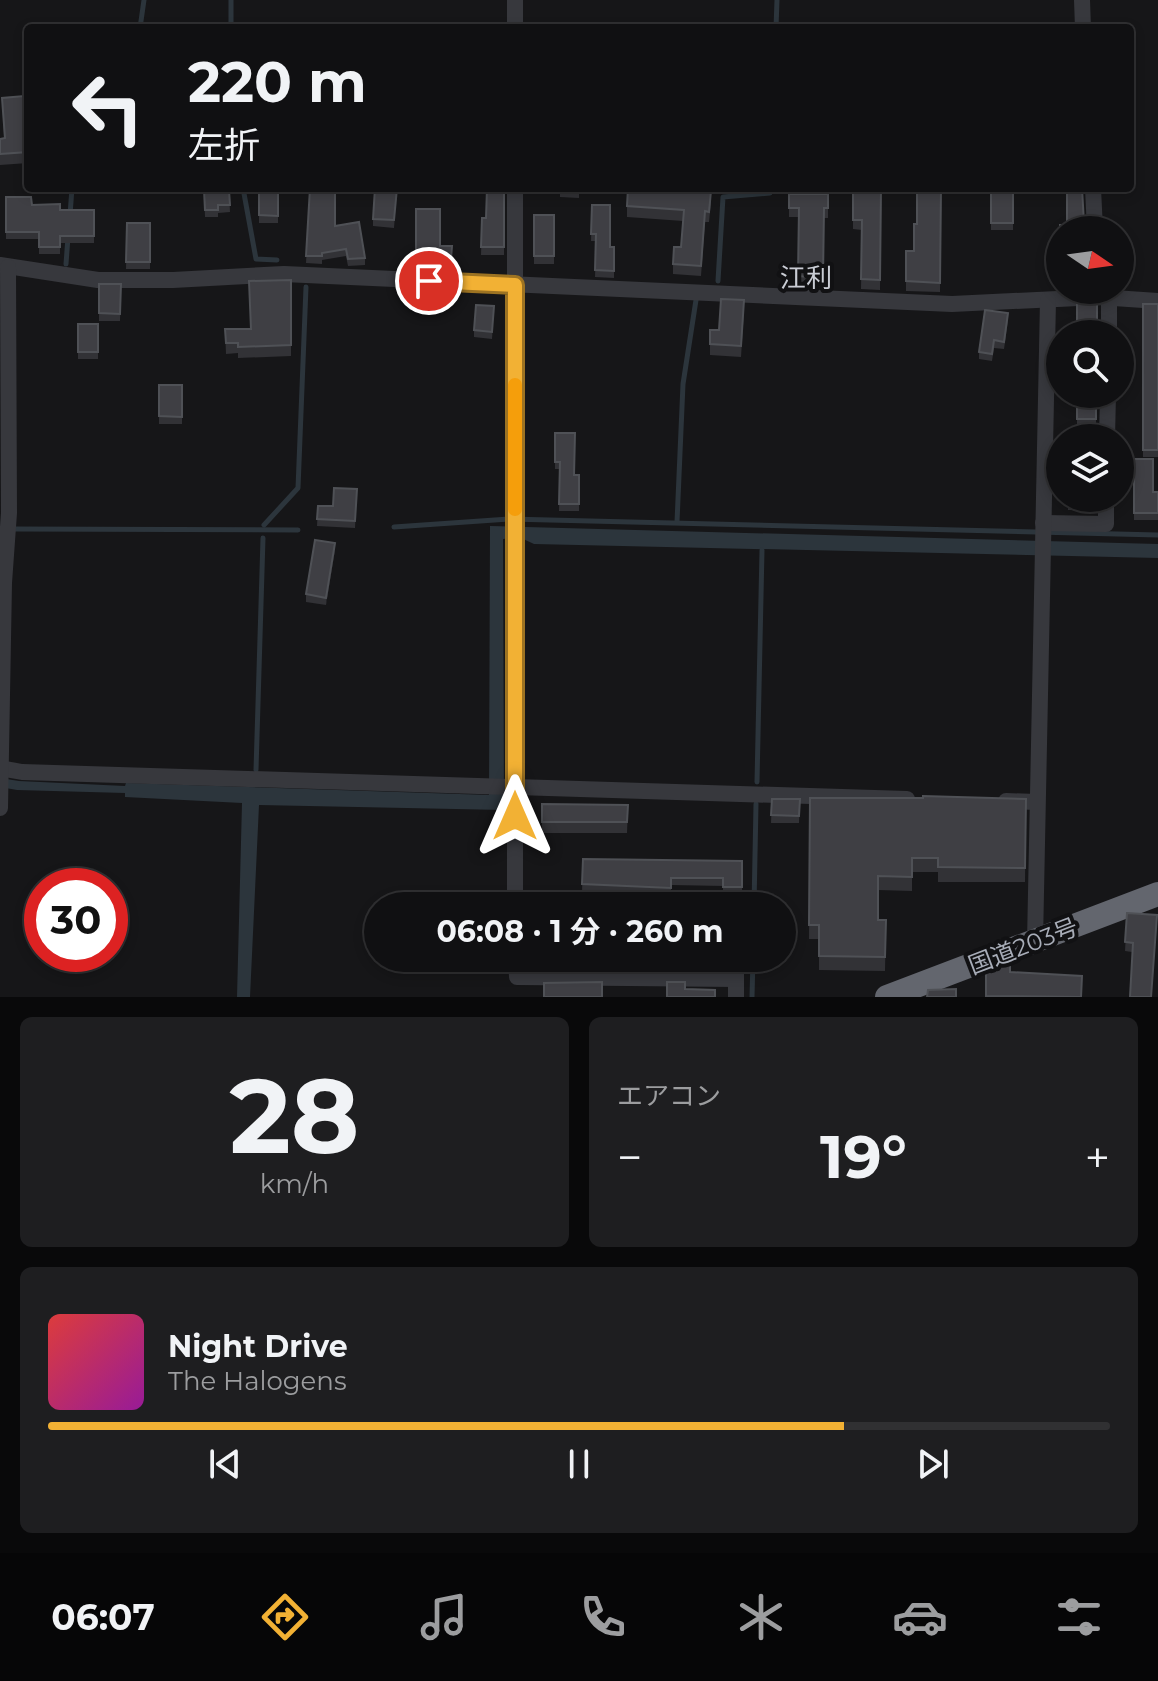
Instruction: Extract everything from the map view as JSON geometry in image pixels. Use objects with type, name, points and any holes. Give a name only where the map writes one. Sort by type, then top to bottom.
[{"type":"highway","name":"国道203号","points":[[887,997],[1158,894]]},
{"type":"street","points":[[515,0],[515,24]]},
{"type":"street","points":[[1082,0],[1083,24]]},
{"type":"street","points":[[515,192],[515,892]]},
{"type":"street","points":[[1093,192],[1094,216]]},
{"type":"street","points":[[0,808],[4,583],[9,513],[4,266],[98,280],[173,280],[284,274],[952,304],[1046,300]]},
{"type":"street","points":[[1134,298],[1158,301]]},
{"type":"street","points":[[1035,942],[1048,304]]},
{"type":"street","points":[[1043,523],[1106,524],[1106,512]]},
{"type":"street","points":[[1,768],[22,772],[926,799]]},
{"type":"street","points":[[989,801],[1036,802]]},
{"type":"street","points":[[517,972],[517,977],[736,979]]},
{"type":"street","points":[[736,972],[736,997]]},
{"type":"shaded area","points":[[490,526],[1158,544],[1158,558],[534,544],[519,537],[503,539],[504,810],[259,805],[250,997],[237,997],[242,803],[0,787],[0,778],[125,786],[126,783],[489,795]]},
{"type":"building","points":[[24,96],[24,152],[0,154],[0,139],[5,138],[2,98]]},
{"type":"building","points":[[204,192],[229,192],[230,205],[218,205],[218,210],[205,210]]},
{"type":"building","points":[[259,192],[278,192],[278,216],[259,215]]},
{"type":"building","points":[[310,192],[335,192],[335,226],[359,222],[365,258],[348,259],[346,249],[322,253],[322,256],[306,256]]},
{"type":"building","points":[[375,192],[397,192],[394,220],[373,219]]},
{"type":"building","points":[[487,192],[504,192],[504,247],[481,247],[482,218],[486,218]]},
{"type":"building","points":[[628,192],[711,192],[709,212],[705,211],[701,266],[673,264],[674,247],[681,247],[684,210],[627,206]]},
{"type":"building","points":[[853,192],[881,192],[880,280],[861,279],[862,220],[853,220]]},
{"type":"building","points":[[917,192],[941,192],[940,283],[906,281],[906,251],[914,251],[914,224],[917,224]]},
{"type":"building","points":[[991,192],[1013,192],[1013,223],[991,223]]},
{"type":"building","points":[[1067,192],[1082,192],[1084,216],[1067,216]]},
{"type":"building","points":[[789,194],[828,194],[828,208],[824,208],[823,278],[798,276],[799,208],[789,208]]},
{"type":"building","points":[[6,197],[31,197],[32,205],[60,204],[60,210],[94,210],[94,236],[60,236],[60,247],[39,247],[39,232],[6,232]]},
{"type":"building","points":[[592,205],[610,205],[610,247],[614,247],[614,271],[595,270],[596,234],[591,234]]},
{"type":"building","points":[[416,209],[440,209],[440,246],[452,246],[451,259],[416,258]]},
{"type":"building","points":[[534,215],[554,215],[554,256],[534,256]]},
{"type":"building","points":[[127,223],[150,223],[150,262],[126,262]]},
{"type":"building","points":[[291,280],[291,345],[238,347],[238,343],[226,343],[225,329],[251,329],[249,281]]},
{"type":"building","points":[[99,284],[121,284],[120,314],[99,313]]},
{"type":"building","points":[[721,299],[744,300],[741,346],[710,344],[710,330],[719,330]]},
{"type":"building","points":[[1077,304],[1097,304],[1097,320],[1077,320]]},
{"type":"building","points":[[1143,304],[1158,304],[1158,450],[1143,450]]},
{"type":"building","points":[[476,305],[494,306],[492,332],[474,330]]},
{"type":"building","points":[[985,310],[1008,313],[1004,342],[994,340],[992,354],[979,352]]},
{"type":"building","points":[[78,324],[98,324],[98,352],[78,352]]},
{"type":"building","points":[[159,385],[182,385],[182,417],[159,416]]},
{"type":"building","points":[[1077,408],[1096,408],[1096,419],[1077,419]]},
{"type":"building","points":[[555,433],[575,433],[574,475],[579,475],[579,504],[559,504],[560,462],[555,462]]},
{"type":"building","points":[[1134,459],[1153,459],[1153,492],[1158,492],[1158,513],[1134,512]]},
{"type":"building","points":[[334,488],[357,489],[355,521],[317,519],[318,506],[333,506]]},
{"type":"building","points":[[315,540],[335,543],[326,598],[306,594]]},
{"type":"building","points":[[923,796],[1026,799],[1025,868],[938,867],[938,858],[912,858],[912,877],[878,876],[878,920],[886,920],[885,957],[819,956],[819,925],[809,925],[810,798]]},
{"type":"building","points":[[772,799],[800,799],[799,816],[771,815]]},
{"type":"building","points":[[542,804],[628,805],[627,822],[542,822]]},
{"type":"building","points":[[583,859],[742,861],[742,887],[723,887],[723,878],[671,878],[671,888],[582,884]]},
{"type":"building","points":[[1127,913],[1157,915],[1151,997],[1130,997],[1133,943],[1125,942]]},
{"type":"building","points":[[986,964],[1010,965],[1010,972],[1082,976],[1081,997],[986,996]]},
{"type":"building","points":[[602,982],[602,997],[544,997],[544,983]]},
{"type":"building","points":[[667,982],[685,982],[685,989],[715,990],[715,997],[667,997]]},
{"type":"building","points":[[956,989],[956,997],[927,997],[928,990]]},
{"type":"waterway","points":[[141,24],[144,0]]},
{"type":"waterway","points":[[231,0],[231,24]]},
{"type":"waterway","points":[[776,24],[777,0]]},
{"type":"waterway","points":[[70,215],[72,192]]},
{"type":"waterway","points":[[244,192],[256,259],[277,260]]},
{"type":"waterway","points":[[718,281],[723,197],[770,192]]},
{"type":"waterway","points":[[66,264],[68,237]]},
{"type":"waterway","points":[[264,525],[298,488],[306,287]]},
{"type":"waterway","points":[[677,522],[683,384],[696,300]]},
{"type":"waterway","points":[[394,527],[509,519],[1158,535]]},
{"type":"waterway","points":[[14,529],[298,530]]},
{"type":"waterway","points":[[256,770],[263,538]]},
{"type":"waterway","points":[[757,782],[762,550]]},
{"type":"waterway","points":[[754,892],[756,804]]},
{"type":"waterway","points":[[752,997],[753,972]]},
{"type":"slow traffic","points":[[515,385],[515,509]]},
{"type":"district","name":"江利","points":[[806,278]]},
{"type":"route","points":[[429,281],[515,285],[515,816]]}]
